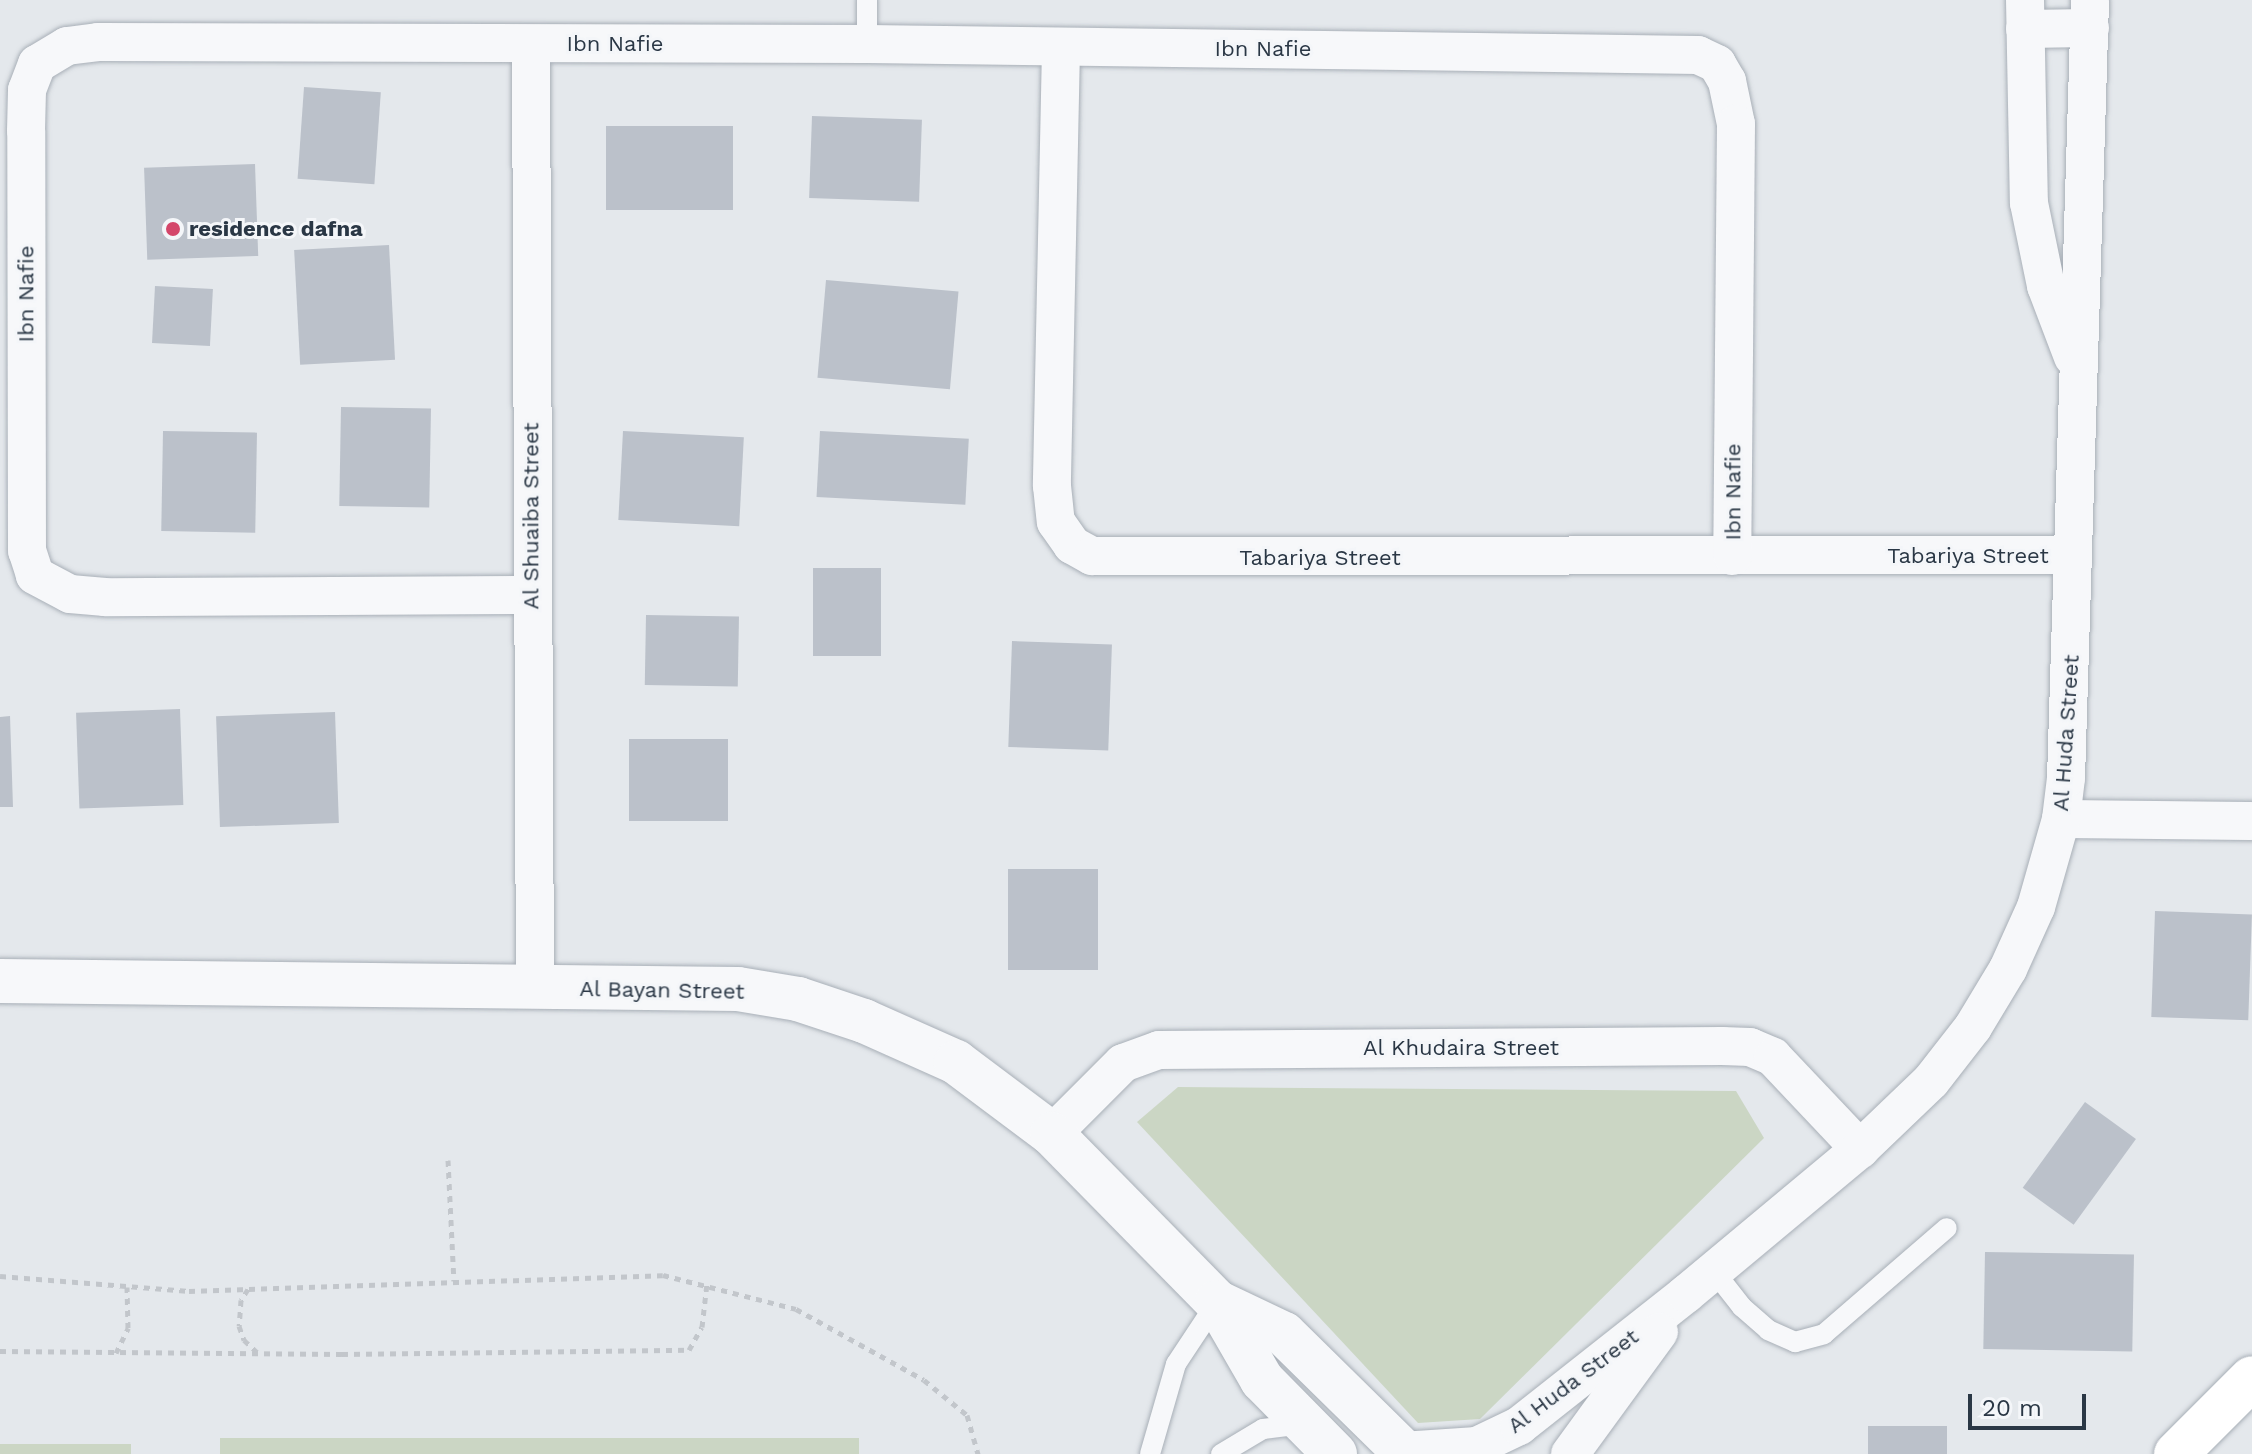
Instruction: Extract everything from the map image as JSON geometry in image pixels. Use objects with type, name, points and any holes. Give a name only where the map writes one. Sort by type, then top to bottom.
[{"type":"main road","points":[[2176,1454],[2252,1378]]},
{"type":"street","points":[[2025,14],[2090,14]]},
{"type":"street","name":"Al Huda Street","points":[[2025,14],[2029,203],[2046,286],[2076,363]]},
{"type":"street","name":"Al Huda Street","points":[[1404,1452],[1477,1446],[1519,1426],[1860,1149],[1931,1081],[1973,1027],[2036,907],[2061,819],[2073,555],[2076,363],[2088,203],[2090,14]]},
{"type":"street","name":"Al Shuaiba Street","points":[[531,44],[535,987]]},
{"type":"street","name":"Ibn Nafie","points":[[531,595],[105,597],[70,594],[35,575],[27,551],[26,131],[31,75],[51,52],[67,46],[867,44],[1671,51],[1717,64],[1727,81],[1736,124],[1732,556]]},
{"type":"street","name":"Tabariya Street","points":[[1061,48],[1052,486],[1056,522],[1072,545],[1092,556],[1120,559],[2073,555]]},
{"type":"street","points":[[2061,819],[2252,821]]},
{"type":"street","name":"Al Bayan Street","points":[[0,981],[738,989],[798,999],[956,1062],[1052,1134],[1217,1302],[1245,1356],[1303,1424],[1335,1454]]},
{"type":"street","name":"Al Khudaira Street","points":[[1052,1134],[1123,1063],[1159,1050],[1736,1047],[1773,1057],[1860,1149]]},
{"type":"street","name":"Al Huda Street","points":[[1570,1454],[1700,1282]]},
{"type":"street","name":"Al Bayan Street","points":[[1217,1302],[1284,1334],[1404,1452]]},
{"type":"lane","points":[[867,0],[867,44]]},
{"type":"lane","points":[[1700,1282],[1795,1342],[1824,1334],[1947,1228]]},
{"type":"lane","points":[[1150,1454],[1176,1364],[1217,1302]]},
{"type":"lane","points":[[1221,1454],[1263,1429],[1303,1424]]},
{"type":"path","points":[[448,1160],[454,1281]]},
{"type":"path","points":[[0,1276],[189,1291],[663,1275],[707,1283],[796,1309],[924,1380],[967,1415],[978,1454]]},
{"type":"path","points":[[0,1351],[259,1354],[689,1350],[702,1327],[707,1283]]},
{"type":"path","points":[[116,1353],[128,1328],[127,1287]]},
{"type":"path","points":[[248,1288],[241,1300],[239,1326],[244,1340],[259,1354]]},
{"type":"green space","points":[[1178,1087],[1736,1091],[1764,1138],[1480,1419],[1418,1423],[1137,1122]]},
{"type":"green space","points":[[220,1438],[859,1438],[859,1454],[220,1454]]},
{"type":"green space","points":[[0,1444],[131,1444],[131,1454],[0,1454]]},
{"type":"building","points":[[304,87],[381,92],[374,184],[298,179]]},
{"type":"building","points":[[812,116],[922,120],[919,202],[809,198]]},
{"type":"building","points":[[606,126],[733,126],[733,210],[606,210]]},
{"type":"building","points":[[255,164],[258,256],[147,260],[144,168]]},
{"type":"building","points":[[389,245],[395,360],[300,365],[294,250]]},
{"type":"building","points":[[826,280],[958,292],[950,389],[817,378]]},
{"type":"building","points":[[155,286],[213,289],[210,346],[152,343]]},
{"type":"building","points":[[341,407],[431,409],[429,508],[339,506]]},
{"type":"building","points":[[163,431],[257,433],[255,533],[161,531]]},
{"type":"building","points":[[623,431],[744,437],[739,526],[618,520]]},
{"type":"building","points":[[820,431],[969,439],[965,505],[817,497]]},
{"type":"building","points":[[813,568],[881,568],[881,656],[813,656]]},
{"type":"building","points":[[646,615],[739,617],[738,687],[645,685]]},
{"type":"building","points":[[1012,641],[1112,644],[1108,750],[1008,747]]},
{"type":"building","points":[[180,709],[183,805],[79,809],[76,713]]},
{"type":"building","points":[[335,712],[339,823],[220,827],[216,716]]},
{"type":"building","points":[[10,716],[13,807],[0,807],[0,717]]},
{"type":"building","points":[[629,739],[728,739],[728,821],[629,821]]},
{"type":"building","points":[[1008,869],[1098,869],[1098,970],[1008,970]]},
{"type":"building","points":[[2155,911],[2252,914],[2248,1020],[2151,1017]]},
{"type":"building","points":[[2085,1102],[2136,1139],[2074,1225],[2023,1188]]},
{"type":"building","points":[[1985,1252],[2134,1255],[2132,1352],[1983,1349]]},
{"type":"building","points":[[1868,1426],[1947,1426],[1947,1454],[1868,1454]]},
{"type":"place","name":"residence dafna","points":[[173,229]]}]
